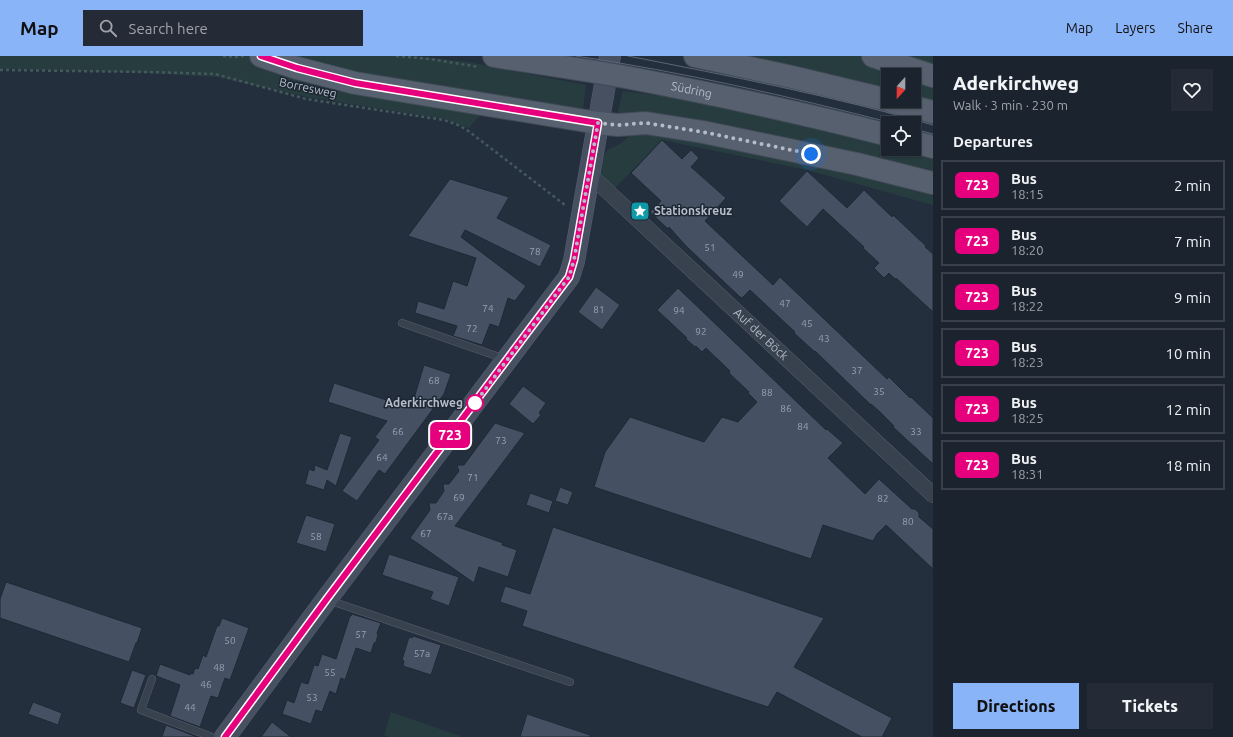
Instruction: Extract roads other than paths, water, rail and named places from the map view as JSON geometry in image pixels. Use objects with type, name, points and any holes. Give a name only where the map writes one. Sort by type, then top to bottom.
[{"type":"main road","points":[[261,56],[297,68],[355,83],[598,123],[618,125],[646,123],[703,132],[857,164],[933,183]]},
{"type":"main road","name":"Südring","points":[[494,56],[603,64],[620,76],[777,108],[881,133]]},
{"type":"main road","points":[[695,56],[792,76],[881,99]]},
{"type":"main road","points":[[873,56],[933,76]]},
{"type":"main road","points":[[917,108],[933,112]]},
{"type":"main road","points":[[921,144],[933,147]]},
{"type":"street","points":[[225,737],[569,277],[574,260],[598,123],[603,64]]},
{"type":"street","name":"Auf der Böck","points":[[589,174],[933,495]]},
{"type":"lane","points":[[402,323],[507,360]]},
{"type":"lane","points":[[326,600],[570,682]]},
{"type":"lane","points":[[152,679],[141,710],[212,737]]},
{"type":"tram line","points":[[576,56],[655,69],[735,85],[881,120]]},
{"type":"tram line","points":[[628,56],[819,96],[933,125]]},
{"type":"tram line","points":[[921,131],[933,134]]},
{"type":"place","name":"Stationskreuz","points":[[640,211]]},
{"type":"place","name":"Aderkirchweg","points":[[475,403]]}]
